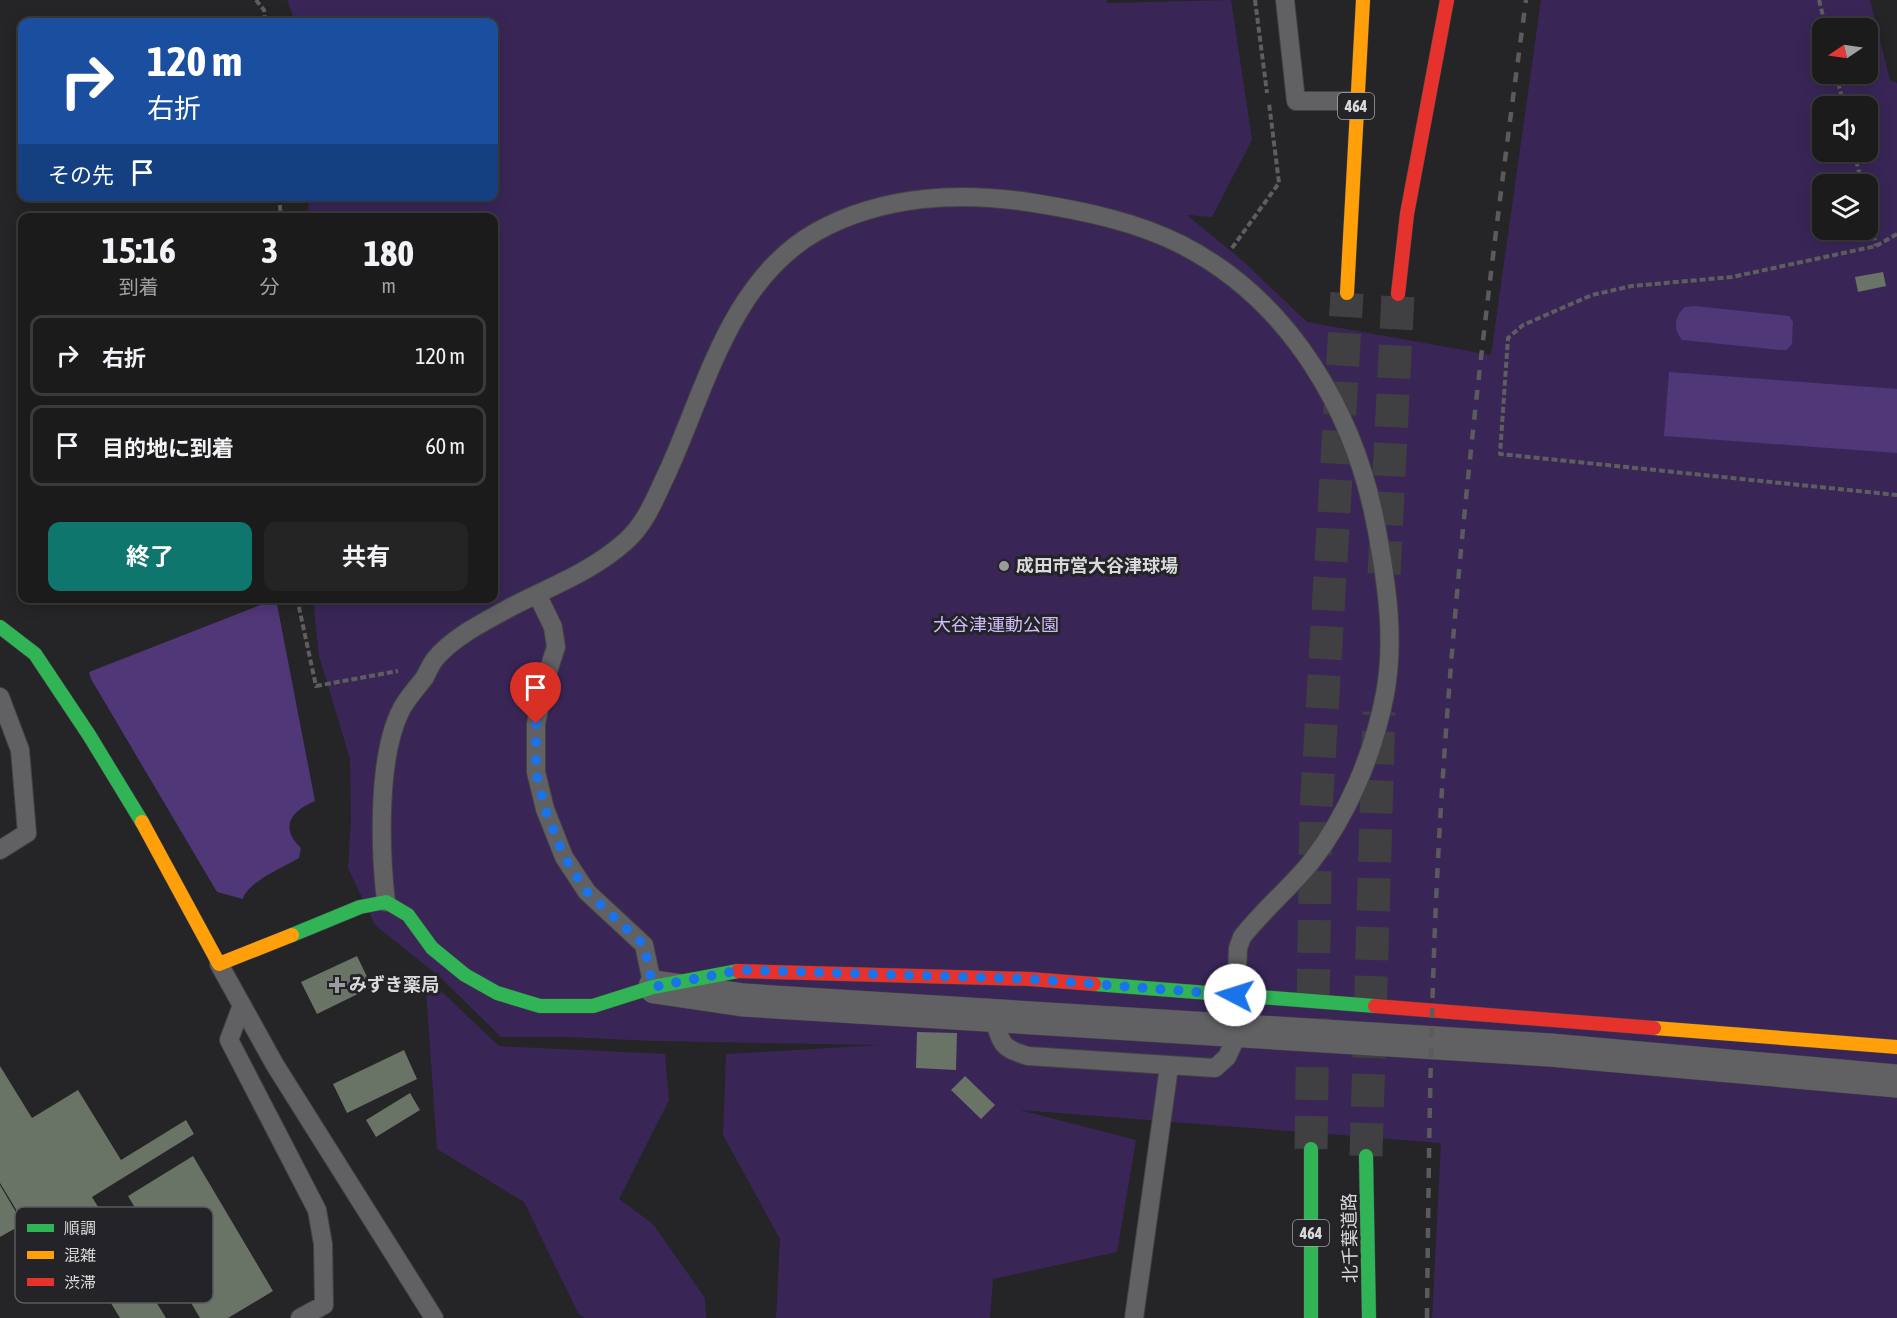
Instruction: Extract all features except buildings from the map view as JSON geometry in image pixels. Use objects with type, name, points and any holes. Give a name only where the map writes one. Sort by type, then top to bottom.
[{"type":"main road","name":"464","points":[[1347,293],[1362,0]]},
{"type":"main road","points":[[1398,294],[1407,214],[1447,0]]},
{"type":"main road","points":[[0,627],[35,654],[89,735],[152,839],[219,964],[360,907],[386,902],[408,915],[432,948],[465,975],[497,993],[540,1006],[593,1006],[653,987],[741,970],[1030,979],[1897,1047]]},
{"type":"main road","name":"464","points":[[1311,1149],[1311,1318]]},
{"type":"main road","name":"北千葉道路","points":[[1366,1156],[1369,1318]]},
{"type":"street","points":[[653,987],[743,1000],[1550,1050],[1897,1081]]},
{"type":"lane","points":[[1285,0],[1296,101],[1356,101]]},
{"type":"lane","points":[[386,902],[381,854],[387,758],[400,711],[435,658],[465,634],[594,565],[628,540],[647,517],[688,427],[722,341],[765,272],[784,253],[813,234],[852,214],[894,204],[951,196],[997,197],[1056,207],[1142,229],[1184,246],[1257,299],[1288,331],[1311,361],[1331,396],[1361,462],[1372,502],[1385,572],[1390,657],[1378,723],[1361,774],[1342,813],[1312,861],[1242,937],[1238,948],[1233,1042],[1227,1057],[1215,1068],[1169,1067],[1028,1056],[1010,1051],[1001,1042],[992,1017]]},
{"type":"lane","points":[[537,594],[553,627],[556,647],[544,684],[536,724],[536,772],[545,809],[564,857],[587,892],[644,945],[653,987]]},
{"type":"lane","points":[[0,698],[20,750],[27,833],[0,850]]},
{"type":"lane","points":[[219,964],[275,1065],[434,1318]]},
{"type":"lane","points":[[242,1005],[229,1040],[317,1210],[324,1244],[324,1305],[300,1318]]},
{"type":"lane","points":[[1134,1318],[1169,1067]]},
{"type":"path","points":[[256,0],[264,10],[265,18]]},
{"type":"path","points":[[1819,0],[1824,18]]},
{"type":"path","points":[[1218,269],[1279,183]]},
{"type":"path","points":[[1897,234],[1876,246],[1732,277],[1632,286],[1592,295],[1523,325],[1508,338],[1500,454],[1897,495]]},
{"type":"path","points":[[1875,240],[1876,246]]},
{"type":"path","points":[[298,603],[316,686],[406,670],[425,676]]},
{"type":"green space","name":"大谷津運動公園","points":[[287,0],[1107,0],[1107,3],[1231,0],[1252,140],[1212,217],[1187,215],[1243,261],[1307,322],[1491,355],[1541,0],[1870,0],[1874,18],[1812,18],[1812,84],[1878,84],[1878,32],[1890,80],[1897,83],[1897,1318],[1432,1318],[1441,1143],[1020,1110],[1136,1140],[1117,1252],[993,1279],[990,1318],[776,1318],[780,1239],[723,1135],[726,1054],[880,1045],[501,1037],[440,977],[375,925],[348,868],[351,820],[350,759],[319,656],[313,603],[498,603],[498,213],[308,213],[309,201],[498,201],[498,18],[294,18]]},
{"type":"green space","points":[[425,976],[499,1046],[665,1054],[669,1100],[619,1199],[653,1224],[705,1298],[706,1318],[585,1318],[578,1313],[524,1202],[437,1149]]},
{"type":"shaded area","points":[[1685,307],[1789,316],[1793,322],[1792,344],[1786,350],[1781,350],[1682,340],[1676,327],[1677,318]]},
{"type":"shaded area","points":[[1669,372],[1897,389],[1897,453],[1664,436]]},
{"type":"shaded area","points":[[266,603],[277,603],[315,801],[294,815],[289,827],[294,840],[301,848],[299,858],[259,881],[251,887],[243,899],[217,892],[89,672]]},
{"type":"tunnel","points":[[1311,1149],[1316,811],[1347,293]]},
{"type":"tunnel","points":[[1384,574],[1398,294]]},
{"type":"tunnel","points":[[1366,1156],[1379,712]]},
{"type":"railway","points":[[1427,1318],[1433,969],[1451,665],[1468,474],[1526,0]]},
{"type":"traffic: fast","points":[[0,627],[35,654],[89,735],[142,822]]},
{"type":"traffic: fast","points":[[292,935],[360,907],[386,902],[408,915],[432,948],[465,975],[497,993],[540,1006],[593,1006],[653,987],[738,971]]},
{"type":"traffic: fast","points":[[1094,984],[1375,1006]]},
{"type":"traffic: fast","points":[[1311,1149],[1311,1318]]},
{"type":"traffic: fast","points":[[1366,1156],[1369,1318]]},
{"type":"traffic: slow","points":[[1347,293],[1363,0]]},
{"type":"traffic: slow","points":[[142,822],[219,964],[292,935]]},
{"type":"traffic: slow","points":[[1654,1028],[1897,1047]]},
{"type":"traffic: jam","points":[[1398,294],[1407,214],[1447,0]]},
{"type":"traffic: jam","points":[[738,971],[1030,979],[1094,984]]},
{"type":"traffic: jam","points":[[1375,1006],[1654,1028]]},
{"type":"place","name":"成田市営大谷津球場","points":[[1004,566]]},
{"type":"place","name":"みずき薬局","points":[[337,985]]},
{"type":"route","points":[[536,724],[536,772],[545,809],[564,857],[587,892],[644,945],[653,987],[741,970],[1030,979],[1235,995]]}]
